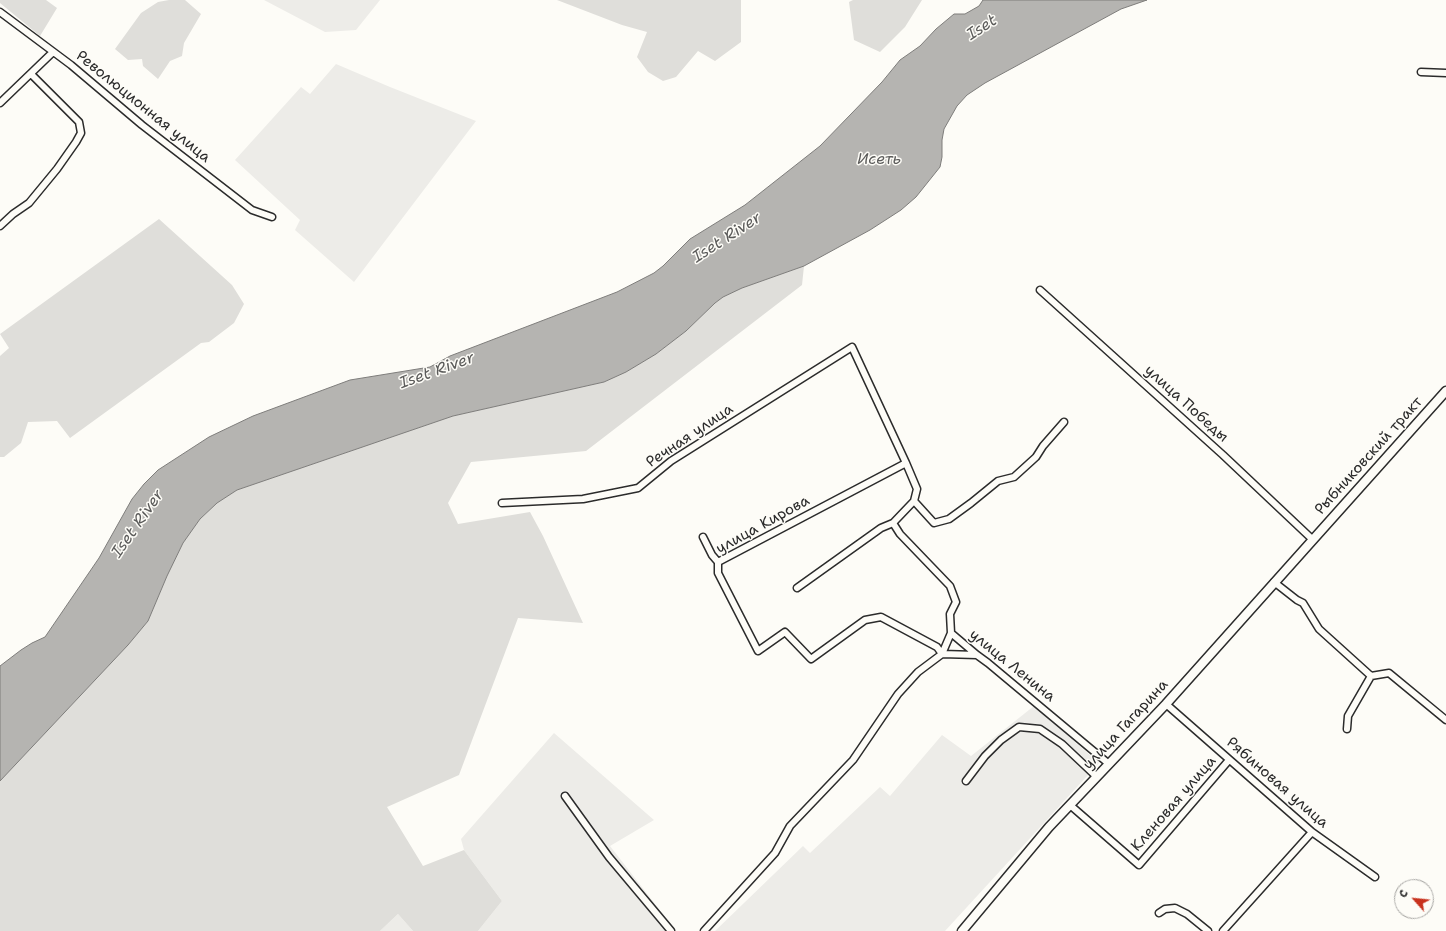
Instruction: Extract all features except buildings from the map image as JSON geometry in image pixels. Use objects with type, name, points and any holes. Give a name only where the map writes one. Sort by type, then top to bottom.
[{"type":"main road","name":"Рыбниковский тракт","points":[[1312,539],[1446,391]]},
{"type":"main road","name":"улица Гагарина","points":[[962,931],[1036,842],[1166,704],[1312,539]]},
{"type":"street","name":"Революционная улица","points":[[0,12],[71,65],[142,125],[252,210],[272,217]]},
{"type":"street","points":[[0,103],[53,52]]},
{"type":"street","points":[[1421,72],[1446,73]]},
{"type":"street","points":[[0,226],[28,203],[58,169],[81,132],[79,122],[31,74]]},
{"type":"street","name":"улица Победы","points":[[1040,290],[1223,455],[1312,539]]},
{"type":"street","name":"Речная улица","points":[[502,503],[583,499],[638,488],[671,461],[852,347],[906,463]]},
{"type":"street","points":[[914,501],[934,523],[949,519],[972,503],[998,481],[1014,477],[1036,457],[1043,446],[1064,422]]},
{"type":"street","points":[[797,588],[881,528],[894,523],[914,501],[917,489],[906,463]]},
{"type":"street","name":"улица Кирова","points":[[906,463],[718,562],[718,573],[758,651],[785,632],[811,659],[865,620],[881,617],[937,647],[942,654]]},
{"type":"street","name":"улица Ленина","points":[[894,523],[900,534],[950,586],[956,602],[950,614],[952,633],[977,656],[988,663],[1109,764]]},
{"type":"street","points":[[703,537],[712,555],[718,562]]},
{"type":"street","points":[[1274,582],[1303,603],[1319,629],[1371,676]]},
{"type":"street","points":[[704,931],[775,853],[790,826],[853,760],[898,694],[918,672],[942,654],[952,633]]},
{"type":"street","points":[[942,654],[977,656]]},
{"type":"street","points":[[1371,676],[1389,673],[1446,720]]},
{"type":"street","points":[[1347,729],[1348,716],[1371,676]]},
{"type":"street","name":"Рябиновая улица","points":[[1166,704],[1312,832],[1375,877]]},
{"type":"street","points":[[966,781],[985,756],[1001,740],[1019,727],[1040,729],[1062,744],[1097,777]]},
{"type":"street","name":"Кленовая улица","points":[[1070,805],[1139,865],[1229,760]]},
{"type":"street","points":[[565,796],[609,857],[671,931]]},
{"type":"street","points":[[1223,931],[1312,832]]},
{"type":"street","points":[[1159,913],[1165,909],[1175,908],[1187,914],[1208,931]]},
{"type":"shaded area","points":[[0,0],[46,0],[57,8],[40,36],[0,3]]},
{"type":"shaded area","points":[[185,0],[201,14],[184,43],[182,56],[170,61],[158,79],[143,66],[142,59],[128,60],[115,49],[141,13],[158,2]]},
{"type":"shaded area","points":[[264,0],[380,0],[356,30],[325,32]]},
{"type":"shaded area","points":[[557,0],[741,0],[741,42],[715,61],[698,51],[676,77],[663,81],[648,72],[637,57],[647,32],[622,25]]},
{"type":"shaded area","points":[[853,0],[922,0],[905,27],[880,52],[854,40],[849,2]]},
{"type":"shaded area","points":[[336,64],[476,121],[354,282],[295,230],[300,220],[235,160],[301,87],[310,94]]},
{"type":"shaded area","points":[[159,219],[232,285],[244,304],[234,323],[209,342],[201,343],[70,438],[57,421],[28,422],[21,443],[4,457],[0,457],[0,356],[9,348],[0,334]]},
{"type":"shaded area","points":[[804,266],[802,285],[586,451],[471,462],[448,503],[458,524],[530,512],[543,536],[583,623],[518,618],[459,775],[387,807],[423,866],[464,850],[502,901],[478,931],[413,931],[398,914],[380,931],[0,931],[0,781],[128,645],[148,621],[183,543],[200,519],[217,503],[237,490],[453,416],[604,382],[626,372],[656,354],[686,331],[723,297],[742,288]]},
{"type":"shaded area","points":[[1034,706],[1099,763],[945,931],[715,931],[803,846],[810,853],[880,787],[890,796],[942,735],[971,756]]},
{"type":"shaded area","points":[[554,733],[654,820],[610,846],[676,931],[478,931],[502,901],[464,850],[461,839]]},
{"type":"shaded area","points":[[398,914],[413,931],[380,931]]},
{"type":"water","name":"Исеть","points":[[983,0],[1147,0],[1121,9],[985,83],[967,95],[957,106],[944,129],[940,167],[916,197],[901,210],[870,230],[804,266],[742,288],[723,297],[686,331],[656,354],[626,372],[604,382],[453,416],[237,490],[217,503],[200,519],[183,543],[148,621],[128,645],[0,781],[0,666],[21,650],[45,637],[99,558],[132,499],[158,470],[209,437],[253,416],[350,380],[430,367],[450,356],[617,292],[654,273],[690,239],[745,205],[820,146],[882,82],[900,60],[920,46],[936,29],[954,14],[965,14],[979,6]]},
{"type":"water label","name":"Iset","points":[[982,28]]},
{"type":"water label","name":"Iset River","points":[[727,238]]},
{"type":"water label","name":"Iset River","points":[[437,371]]},
{"type":"water label","name":"Iset River","points":[[138,524]]}]
